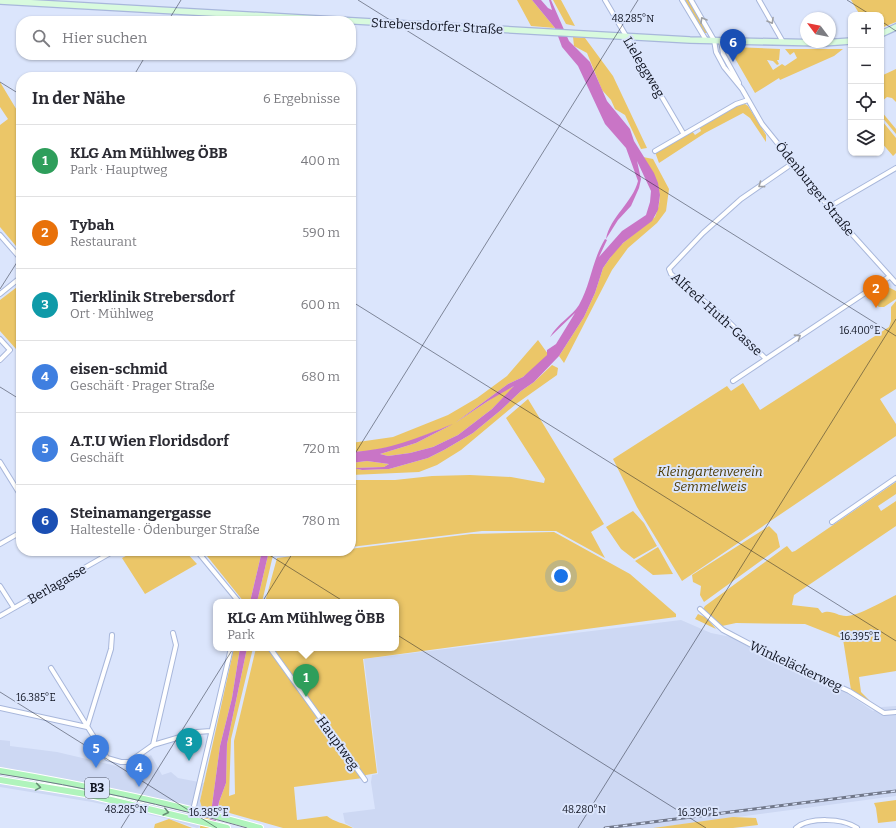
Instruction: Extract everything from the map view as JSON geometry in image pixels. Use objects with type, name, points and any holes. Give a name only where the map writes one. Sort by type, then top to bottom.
[{"type":"main road","name":"B3","points":[[0,771],[86,785],[202,812],[260,828]]},
{"type":"main road","name":"B3","points":[[0,780],[86,794],[224,827]]},
{"type":"street","name":"Lieleggweg","points":[[604,0],[683,133]]},
{"type":"street","points":[[682,0],[706,40]]},
{"type":"street","name":"Ödenburger Straße","points":[[691,0],[714,40],[718,56],[742,89]]},
{"type":"street","points":[[759,0],[783,42]]},
{"type":"street","name":"Strebersdorfer Straße","points":[[0,1],[272,16]]},
{"type":"street","name":"Strebersdorfer Straße","points":[[356,21],[706,40],[823,44],[848,41]]},
{"type":"street","points":[[884,33],[896,27]]},
{"type":"street","name":"Ödenburger Straße","points":[[721,40],[723,54],[762,124],[829,207],[896,283]]},
{"type":"street","points":[[655,151],[683,133],[736,104],[748,100]]},
{"type":"street","name":"Alfred-Huth-Gasse","points":[[765,358],[731,323],[671,274],[669,269],[703,233],[741,199],[793,163]]},
{"type":"street","points":[[829,207],[896,168]]},
{"type":"street","points":[[0,235],[16,253]]},
{"type":"street","points":[[732,381],[890,277]]},
{"type":"street","points":[[0,294],[16,281]]},
{"type":"street","points":[[0,339],[10,350],[0,360]]},
{"type":"street","points":[[0,462],[16,488]]},
{"type":"street","points":[[832,522],[896,478]]},
{"type":"street","points":[[0,544],[16,535]]},
{"type":"street","name":"Berlagasse","points":[[0,616],[105,556]]},
{"type":"street","points":[[201,556],[236,599]]},
{"type":"street","points":[[0,586],[14,608]]},
{"type":"street","name":"Winkeläckerweg","points":[[700,609],[723,630],[780,660],[849,691],[884,713],[896,712]]},
{"type":"street","points":[[153,745],[176,646],[173,633]]},
{"type":"street","points":[[87,727],[111,649],[112,635]]},
{"type":"street","points":[[191,819],[229,651]]},
{"type":"street","name":"Hauptweg","points":[[272,651],[365,780]]},
{"type":"street","points":[[51,668],[107,758],[122,762],[129,762],[153,745],[197,732],[211,731]]},
{"type":"street","points":[[0,708],[87,727]]},
{"type":"street","points":[[796,828],[805,822],[840,820],[846,821],[857,828]]},
{"type":"shaded area","points":[[532,0],[541,0],[548,8],[552,10],[549,0],[551,0],[569,41],[590,62],[607,101],[630,129],[634,141],[654,173],[658,183],[660,195],[658,210],[652,221],[623,243],[610,258],[603,268],[595,293],[584,317],[559,356],[534,382],[521,391],[473,433],[428,458],[389,469],[362,470],[356,468],[384,467],[389,464],[367,461],[356,462],[356,452],[391,446],[453,424],[416,443],[380,454],[388,456],[410,453],[433,447],[458,435],[492,409],[514,386],[455,423],[508,384],[523,377],[547,355],[547,350],[556,344],[575,313],[550,337],[553,332],[576,309],[583,297],[597,255],[605,239],[607,240],[599,257],[622,231],[646,215],[650,202],[651,191],[637,161],[641,179],[639,188],[631,206],[618,220],[606,239],[608,231],[631,196],[638,181],[626,148],[605,124],[578,66],[562,47],[555,28]]},
{"type":"shaded area","points":[[261,556],[268,556],[258,599],[251,599]]},
{"type":"shaded area","points":[[681,620],[711,633],[731,637],[777,662],[848,694],[873,711],[882,707],[896,706],[896,796],[654,828],[354,828],[345,823],[343,813],[375,809],[371,782],[372,775],[378,774],[364,659]]},
{"type":"shaded area","points":[[240,651],[246,651],[227,744],[226,783],[219,802],[215,828],[209,828],[220,746],[232,698]]},
{"type":"shaded area","points":[[0,740],[10,741],[10,746],[57,752],[129,769],[151,755],[162,775],[171,772],[178,778],[204,783],[200,801],[202,808],[200,827],[197,828],[169,819],[92,802],[0,787]]},
{"type":"green space","points":[[517,0],[532,0],[555,28],[531,26]]},
{"type":"green space","points":[[553,0],[561,0],[575,26],[566,24]]},
{"type":"green space","points":[[685,0],[689,0],[708,33],[704,33]]},
{"type":"green space","points":[[851,0],[896,0],[896,22],[884,27],[884,12],[858,12]]},
{"type":"green space","points":[[573,37],[585,38],[613,76],[647,148],[641,149],[625,115],[615,109],[611,100],[602,90],[587,53],[574,46]]},
{"type":"green space","points":[[729,48],[780,49],[779,60],[777,60],[779,64],[777,65],[773,61],[767,60],[773,70],[782,64],[785,66],[797,58],[794,52],[790,55],[785,49],[843,49],[834,56],[780,80],[779,78],[755,93]]},
{"type":"green space","points":[[896,69],[896,102],[892,98],[887,97],[884,100],[884,75]]},
{"type":"green space","points":[[0,82],[16,109],[16,246],[0,227],[0,125],[8,119],[0,107]]},
{"type":"green space","points":[[745,104],[748,106],[766,135],[766,142],[750,118],[743,113],[705,133],[659,163],[655,152],[692,131],[695,135],[701,131],[699,126],[734,106]]},
{"type":"green space","points":[[884,115],[896,129],[896,134],[884,120]]},
{"type":"green space","points":[[884,123],[896,138],[896,153],[893,156],[884,146]]},
{"type":"green space","points":[[643,157],[653,159],[669,189],[666,211],[657,223],[628,248],[612,270],[564,363],[559,356],[584,317],[595,293],[603,268],[617,248],[655,217],[660,199],[658,186]]},
{"type":"green space","points":[[886,286],[896,291],[896,299],[884,307],[879,307],[868,297]]},
{"type":"green space","points":[[16,288],[16,349],[0,331],[0,300]]},
{"type":"green space","name":"Kleingartenverein Semmelweis","points":[[896,301],[896,389],[880,399],[896,424],[896,436],[682,581],[637,507],[613,459],[727,386],[731,391],[743,383],[760,410],[889,327],[891,321],[891,307]]},
{"type":"green space","points":[[538,340],[548,354],[544,360],[523,377],[508,384],[455,423],[503,391],[515,386],[492,409],[458,435],[433,447],[410,453],[388,456],[380,454],[416,443],[451,425],[401,445],[369,451],[356,452],[356,442],[393,437],[448,415],[477,398],[507,376]]},
{"type":"green space","points":[[552,365],[558,368],[557,375],[516,404],[461,450],[437,465],[419,472],[356,475],[356,468],[362,470],[389,469],[428,458],[444,450],[473,433],[521,391],[534,382]]},
{"type":"green space","points":[[528,399],[604,524],[591,532],[605,558],[556,531],[482,531],[356,546],[356,480],[395,480],[432,476],[470,475],[511,477],[544,483],[545,479],[506,418]]},
{"type":"green space","points":[[367,461],[389,464],[384,467],[356,468],[356,462]]},
{"type":"green space","points":[[896,482],[896,494],[878,506],[881,511],[896,501],[896,526],[794,595],[792,605],[818,608],[822,613],[831,612],[843,616],[851,616],[871,608],[896,595],[896,671],[859,677],[861,692],[870,701],[870,703],[851,690],[843,639],[805,624],[736,623],[722,626],[703,609],[787,546],[792,552],[795,551]]},
{"type":"green space","points":[[633,511],[644,523],[657,546],[634,559],[621,549],[606,527]]},
{"type":"green space","points":[[769,526],[777,534],[780,547],[704,602],[700,595],[701,586],[693,582],[692,575]]},
{"type":"green space","points":[[554,532],[630,574],[676,614],[676,617],[363,659],[377,773],[366,775],[363,778],[294,787],[297,820],[327,816],[353,828],[283,828],[219,810],[219,802],[226,783],[227,744],[246,651],[252,651],[231,739],[229,796],[235,794],[234,741],[255,651],[399,651],[399,599],[266,599],[277,558],[293,556],[356,556],[356,548],[471,534]]},
{"type":"green space","points":[[658,547],[673,574],[653,575],[635,561]]},
{"type":"green space","points":[[126,556],[190,556],[197,564],[145,594],[122,558]]},
{"type":"green space","points":[[207,556],[261,556],[251,599],[242,599]]},
{"type":"green space","points":[[268,556],[273,556],[263,599],[258,599]]},
{"type":"green space","points":[[698,614],[707,618],[716,629],[695,619]]},
{"type":"green space","points":[[233,651],[240,651],[232,698],[220,746],[209,828],[200,828],[202,808],[200,801]]},
{"type":"green space","points":[[896,800],[896,821],[878,823],[874,803]]},
{"type":"green space","points":[[733,817],[756,818],[758,825],[733,828],[653,828]]},
{"type":"green space","points":[[169,819],[192,828],[154,828],[155,824]]},
{"type":"tram line","points":[[0,774],[125,797],[247,828]]},
{"type":"railway","points":[[605,828],[896,791]]},
{"type":"place","name":"Steinamangergasse","points":[[733,62]]},
{"type":"place","name":"Tybah","points":[[876,308]]},
{"type":"place","name":"KLG Am Mühlweg ÖBB","points":[[306,697]]},
{"type":"place","name":"Tierklinik Strebersdorf","points":[[189,761]]},
{"type":"place","name":"A.T.U Wien Floridsdorf","points":[[96,768]]},
{"type":"place","name":"eisen-schmid","points":[[139,787]]}]
